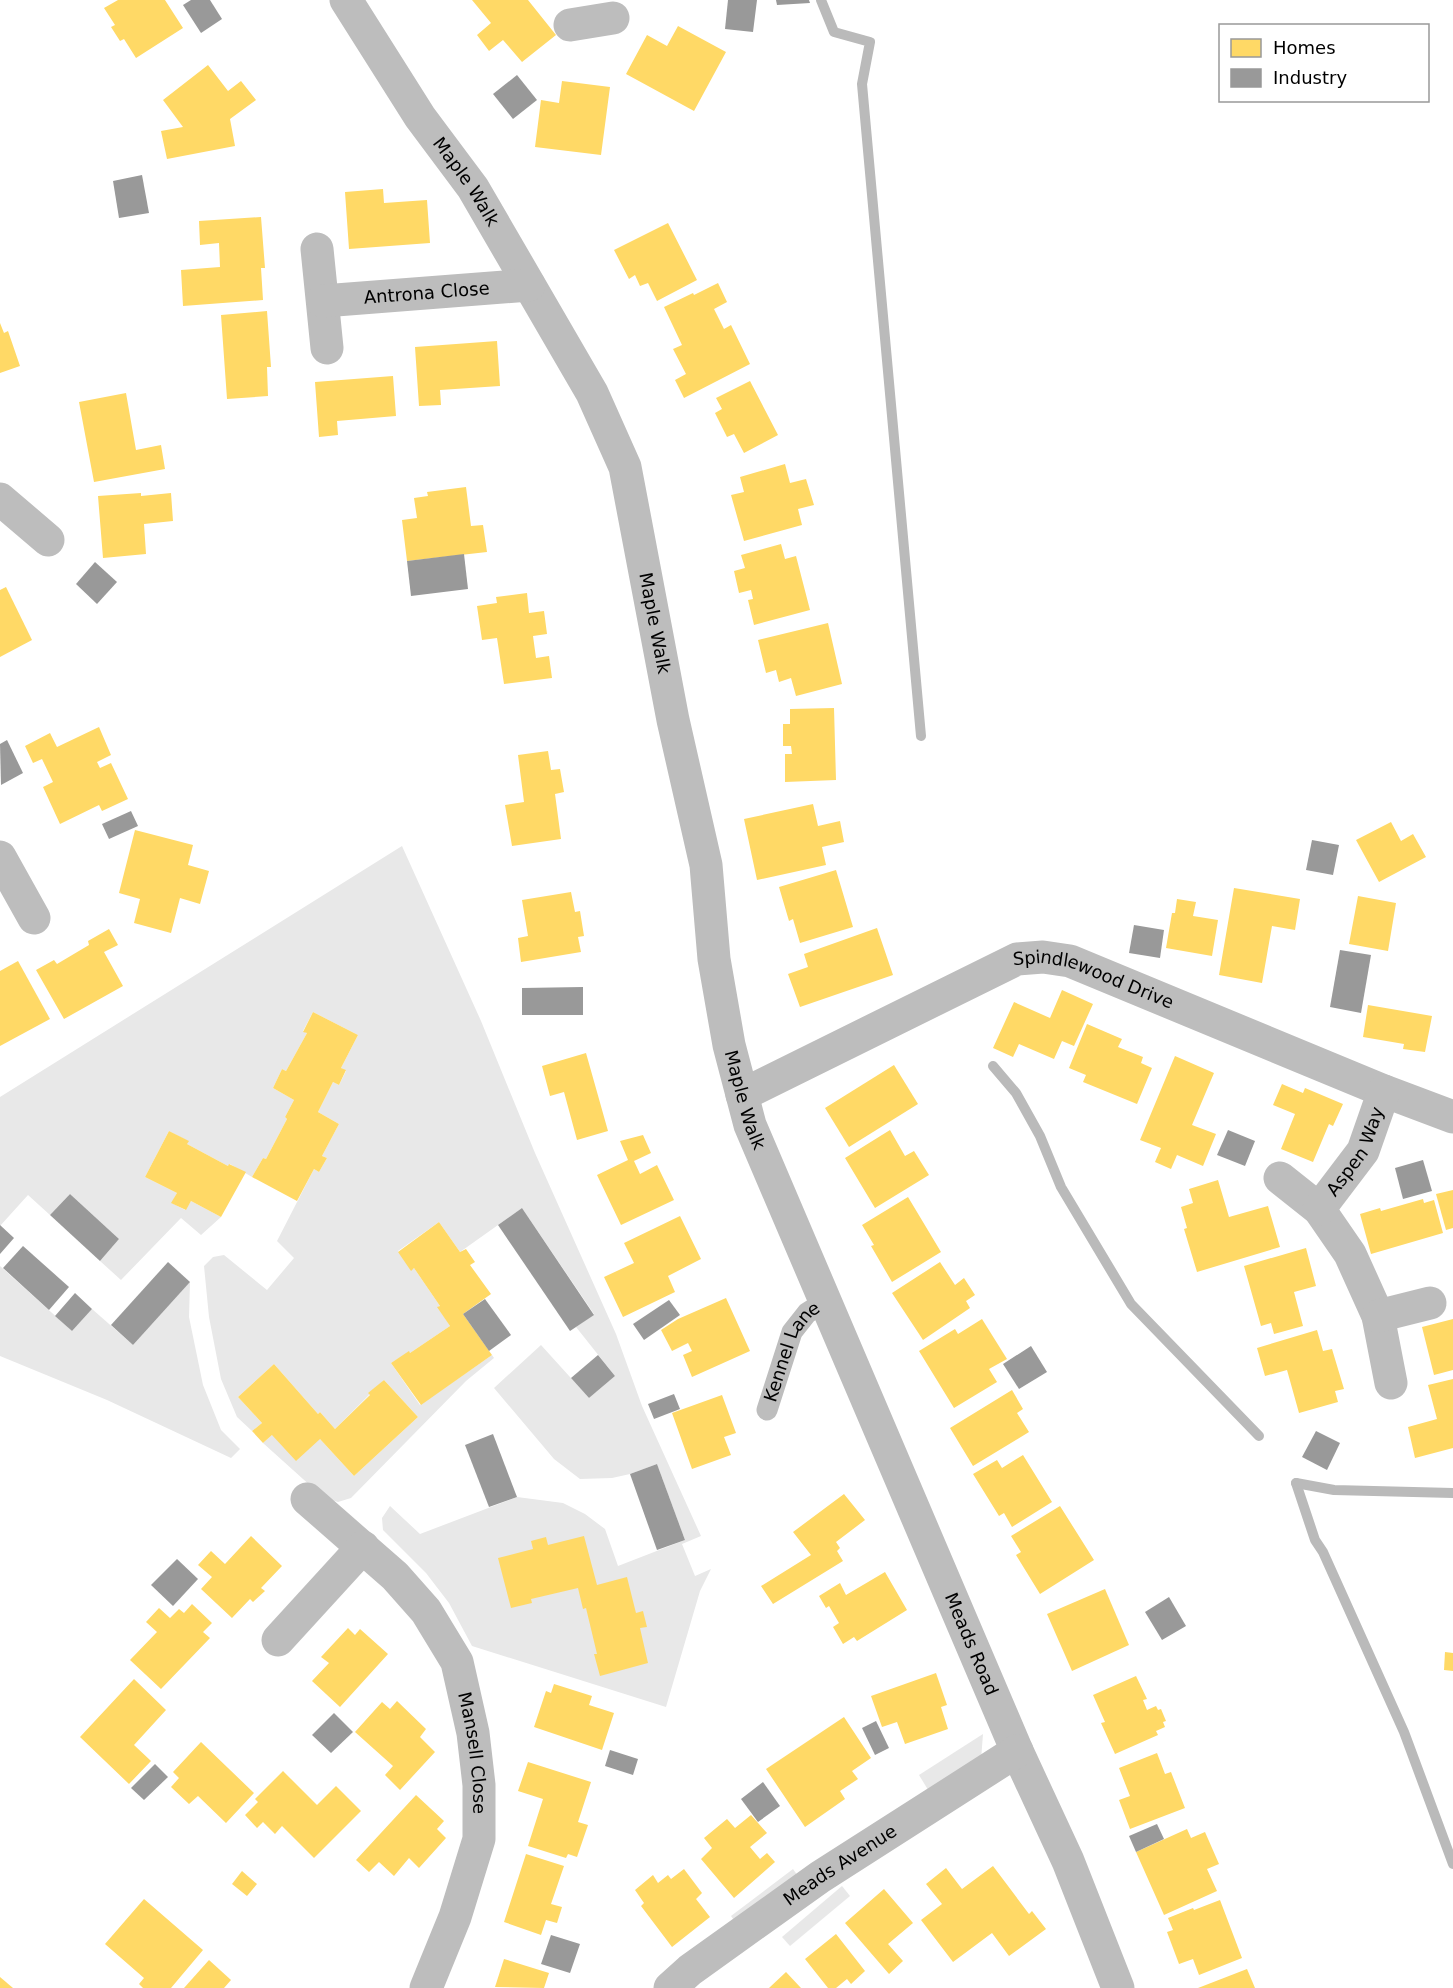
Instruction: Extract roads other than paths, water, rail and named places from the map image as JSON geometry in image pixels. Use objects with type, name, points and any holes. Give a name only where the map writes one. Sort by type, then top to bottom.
[{"type":"street","name":"Maple Walk","points":[[346,0],[420,117],[473,188],[592,393],[625,467],[673,720],[706,865],[714,959],[729,1046],[750,1125],[826,1301]]},
{"type":"street","points":[[317,249],[327,348]]},
{"type":"street","name":"Antrona Close","points":[[323,301],[529,285]]},
{"type":"street","points":[[5,513],[48,540]]},
{"type":"street","points":[[3,871],[34,918]]},
{"type":"street","name":"Spindlewood Drive","points":[[742,1095],[1017,959],[1043,957],[1070,961],[1383,1091],[1453,1117]]},
{"type":"street","name":"Aspen Way","points":[[1319,1209],[1363,1151],[1383,1091]]},
{"type":"street","name":"Aspen Way","points":[[1280,1178],[1319,1209],[1350,1254],[1378,1316],[1390,1383]]},
{"type":"street","name":"Meads Road","points":[[826,1301],[1017,1751],[1068,1861],[1118,1988]]},
{"type":"street","points":[[1378,1316],[1430,1303]]},
{"type":"street","name":"Mansell Close","points":[[307,1499],[395,1576],[426,1611],[458,1662],[473,1732],[479,1785],[479,1839],[455,1917],[426,1988]]},
{"type":"street","points":[[278,1640],[363,1547]]},
{"type":"street","name":"Meads Avenue","points":[[670,1988],[690,1970],[820,1877],[1017,1751]]},
{"type":"lane","name":"Kennel Lane","points":[[767,1410],[792,1332],[807,1313],[826,1301]]},
{"type":"waterway","points":[[821,0],[834,32],[870,42],[862,84],[921,736]]},
{"type":"waterway","points":[[993,1066],[1016,1093],[1040,1136],[1061,1187],[1131,1304],[1259,1436]]},
{"type":"waterway","points":[[1296,1483],[1315,1540],[1323,1552],[1404,1732],[1453,1864]]},
{"type":"waterway","points":[[1296,1483],[1334,1490],[1453,1493]]}]
